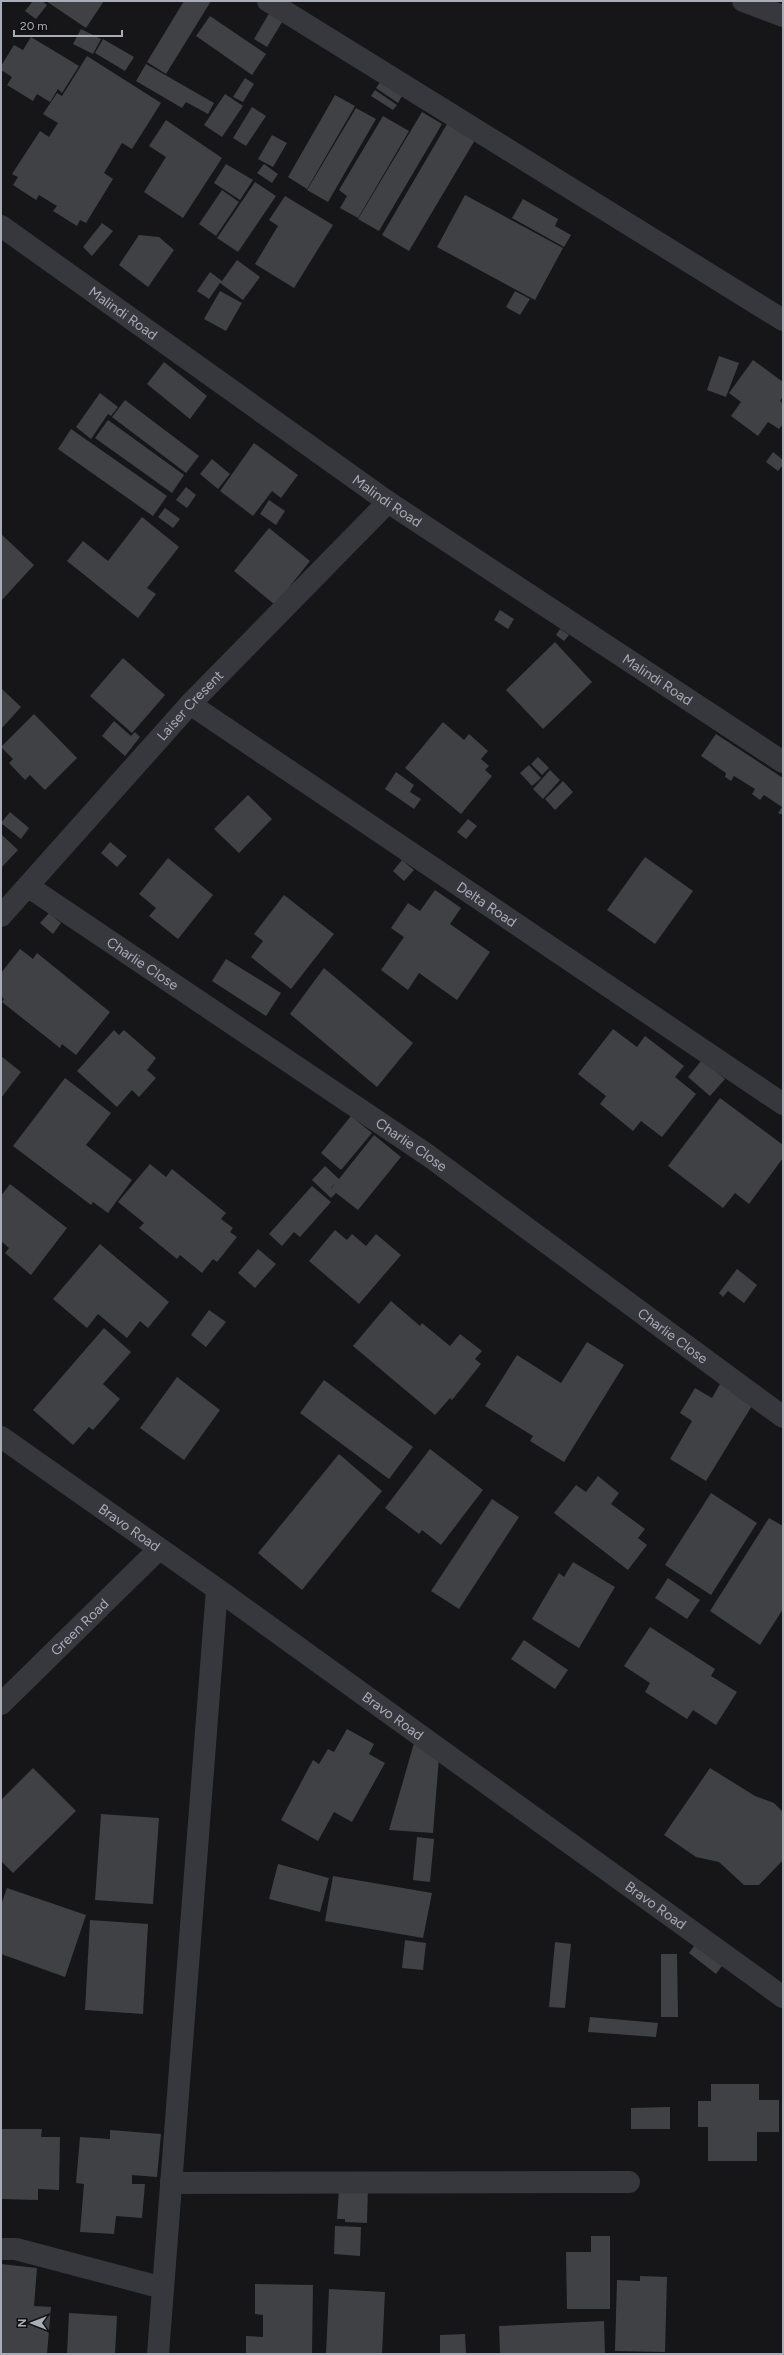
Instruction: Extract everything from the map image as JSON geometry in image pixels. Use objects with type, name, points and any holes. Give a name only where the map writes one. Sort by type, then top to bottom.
[{"type":"street","points":[[268,1],[783,320]]},
{"type":"street","points":[[743,1],[783,16]]},
{"type":"street","name":"Malindi Road","points":[[1,226],[388,502],[783,762]]},
{"type":"street","name":"Laiser Cresent","points":[[1,916],[29,887],[190,704],[388,502]]},
{"type":"street","name":"Delta Road","points":[[190,704],[783,1104]]},
{"type":"street","name":"Charlie Close","points":[[29,887],[429,1156],[783,1417]]},
{"type":"street","name":"Bravo Road","points":[[1,1437],[158,1550],[217,1589],[783,1997]]},
{"type":"street","name":"Green Road","points":[[1,1704],[158,1550]]},
{"type":"street","points":[[158,2354],[217,1589]]},
{"type":"street","points":[[171,2183],[629,2182]]},
{"type":"street","points":[[1,2249],[16,2249],[163,2288]]},
{"type":"building","points":[[33,1],[42,1],[47,5],[36,19],[25,11]]},
{"type":"building","points":[[46,1],[104,1],[86,28]]},
{"type":"building","points":[[184,1],[211,1],[166,74],[147,62]]},
{"type":"building","points":[[274,5],[287,14],[267,47],[254,39]]},
{"type":"building","points":[[210,16],[266,54],[252,75],[196,36]]},
{"type":"building","points":[[81,29],[101,39],[93,54],[73,44]]},
{"type":"building","points":[[31,37],[79,66],[62,93],[58,89],[50,102],[37,94],[33,101],[7,85],[12,77],[1,70],[1,66],[14,45],[23,50]]},
{"type":"building","points":[[103,39],[134,57],[125,71],[95,53]]},
{"type":"building","points":[[87,56],[161,103],[132,149],[122,143],[104,173],[113,179],[86,223],[80,220],[77,226],[53,211],[57,206],[39,195],[36,200],[13,185],[18,177],[12,174],[40,131],[49,137],[58,123],[43,114],[57,93],[62,96]]},
{"type":"building","points":[[146,64],[214,103],[208,114],[186,102],[182,108],[136,81]]},
{"type":"building","points":[[245,78],[254,84],[243,102],[233,97]]},
{"type":"building","points":[[380,82],[402,96],[398,103],[376,88]]},
{"type":"building","points":[[375,90],[397,105],[393,110],[371,96]]},
{"type":"building","points":[[225,94],[243,106],[222,137],[204,125]]},
{"type":"building","points":[[335,95],[355,106],[307,189],[288,177]]},
{"type":"building","points":[[252,107],[266,116],[246,146],[233,138]]},
{"type":"building","points":[[356,108],[376,119],[328,202],[307,190]]},
{"type":"building","points":[[422,112],[442,124],[379,231],[358,219]]},
{"type":"building","points":[[383,116],[409,131],[358,218],[340,208],[347,196],[339,190]]},
{"type":"building","points":[[166,120],[222,158],[183,218],[144,192],[166,157],[149,146]]},
{"type":"building","points":[[447,124],[475,140],[409,251],[382,235]]},
{"type":"building","points":[[272,135],[287,143],[273,167],[258,159]]},
{"type":"building","points":[[226,164],[253,180],[240,200],[214,183]]},
{"type":"building","points":[[264,164],[278,174],[272,183],[257,173]]},
{"type":"building","points":[[255,182],[276,196],[238,252],[217,238]]},
{"type":"building","points":[[222,190],[239,202],[216,236],[199,224]]},
{"type":"building","points":[[465,195],[563,248],[535,300],[437,247]]},
{"type":"building","points":[[285,196],[333,225],[294,288],[255,264],[278,226],[269,220]]},
{"type":"building","points":[[523,199],[558,219],[555,226],[571,235],[564,247],[512,218]]},
{"type":"building","points":[[102,223],[113,231],[92,256],[83,247]]},
{"type":"building","points":[[139,235],[159,237],[174,250],[148,287],[119,265]]},
{"type":"building","points":[[237,260],[260,277],[243,300],[220,283],[209,299],[197,291],[210,272],[222,281]]},
{"type":"building","points":[[220,291],[242,303],[226,331],[204,319]]},
{"type":"building","points":[[515,291],[530,299],[520,315],[506,307]]},
{"type":"building","points":[[719,356],[739,363],[726,397],[707,390]]},
{"type":"building","points":[[753,360],[783,382],[783,396],[780,401],[783,404],[783,424],[779,429],[768,422],[758,436],[731,416],[741,402],[729,393]]},
{"type":"building","points":[[164,362],[207,396],[190,419],[147,384]]},
{"type":"building","points":[[100,393],[118,407],[111,416],[108,414],[91,439],[76,427]]},
{"type":"building","points":[[125,400],[199,456],[186,473],[112,417]]},
{"type":"building","points":[[108,420],[184,475],[172,493],[95,438]]},
{"type":"building","points":[[71,429],[167,496],[153,516],[58,449]]},
{"type":"building","points":[[254,443],[298,475],[281,498],[272,491],[253,516],[220,491]]},
{"type":"building","points":[[773,452],[783,460],[783,465],[778,471],[766,462]]},
{"type":"building","points":[[212,459],[230,474],[218,489],[200,474]]},
{"type":"building","points":[[186,487],[196,495],[187,508],[176,500]]},
{"type":"building","points":[[269,500],[285,511],[276,525],[260,514]]},
{"type":"building","points":[[165,508],[180,519],[173,528],[158,517]]},
{"type":"building","points":[[142,517],[179,547],[147,588],[156,594],[138,618],[67,561],[83,541],[108,561]]},
{"type":"building","points":[[269,528],[310,561],[275,605],[234,571]]},
{"type":"building","points":[[1,534],[34,565],[1,601]]},
{"type":"building","points":[[500,610],[514,619],[508,629],[494,620]]},
{"type":"building","points":[[560,629],[569,635],[564,641],[556,635]]},
{"type":"building","points":[[555,642],[592,682],[543,729],[506,690]]},
{"type":"building","points":[[123,658],[165,695],[132,733],[90,696]]},
{"type":"building","points":[[1,688],[21,707],[1,729]]},
{"type":"building","points":[[34,714],[77,758],[45,790],[30,775],[25,780],[9,763],[13,759],[1,747]]},
{"type":"building","points":[[114,721],[131,736],[135,732],[140,737],[125,756],[102,736]]},
{"type":"building","points":[[443,722],[464,740],[469,734],[488,751],[481,759],[489,766],[485,770],[492,776],[461,814],[405,768]]},
{"type":"building","points":[[716,734],[783,778],[783,815],[778,813],[782,807],[764,795],[760,800],[752,794],[755,789],[734,776],[731,781],[725,777],[726,773],[701,756]]},
{"type":"building","points":[[538,757],[549,768],[542,775],[531,764]]},
{"type":"building","points":[[529,765],[541,778],[532,786],[520,773]]},
{"type":"building","points":[[550,770],[560,780],[543,799],[533,789]]},
{"type":"building","points":[[396,772],[414,785],[410,792],[421,799],[414,809],[385,789]]},
{"type":"building","points":[[563,781],[573,792],[555,810],[545,799]]},
{"type":"building","points":[[248,795],[272,819],[239,853],[214,829]]},
{"type":"building","points":[[10,812],[29,828],[21,839],[1,823]]},
{"type":"building","points":[[468,819],[477,826],[466,839],[457,832]]},
{"type":"building","points":[[1,834],[18,850],[1,868]]},
{"type":"building","points":[[110,842],[127,856],[117,867],[101,853]]},
{"type":"building","points":[[645,857],[693,891],[655,944],[607,910]]},
{"type":"building","points":[[168,858],[213,895],[178,939],[149,916],[156,908],[139,894]]},
{"type":"building","points":[[402,860],[414,870],[404,881],[393,871]]},
{"type":"building","points":[[435,890],[461,908],[450,924],[490,952],[457,1000],[419,973],[408,990],[381,970],[404,937],[391,928],[408,903],[420,911]]},
{"type":"building","points":[[284,895],[334,934],[291,989],[251,957],[263,941],[254,934]]},
{"type":"building","points":[[49,913],[61,923],[53,934],[40,923]]},
{"type":"building","points":[[20,949],[33,959],[37,953],[110,1012],[76,1055],[62,1044],[60,1048],[2,1002],[4,999],[1,996],[1,973]]},
{"type":"building","points":[[226,959],[281,993],[266,1016],[212,981]]},
{"type":"building","points":[[324,968],[413,1043],[377,1087],[290,1014]]},
{"type":"building","points":[[613,1029],[637,1047],[645,1036],[684,1066],[675,1077],[696,1094],[662,1137],[641,1121],[633,1131],[600,1104],[606,1096],[578,1074]]},
{"type":"building","points":[[114,1030],[119,1035],[124,1030],[156,1058],[147,1070],[156,1078],[139,1097],[132,1090],[117,1107],[77,1071]]},
{"type":"building","points":[[1,1056],[21,1072],[1,1098]]},
{"type":"building","points":[[702,1060],[725,1079],[710,1096],[688,1077]]},
{"type":"building","points":[[65,1078],[111,1113],[86,1145],[132,1180],[108,1213],[93,1202],[91,1205],[13,1146]]},
{"type":"building","points":[[720,1098],[783,1145],[783,1158],[749,1204],[735,1193],[723,1208],[668,1166]]},
{"type":"building","points":[[351,1116],[372,1133],[341,1170],[321,1153]]},
{"type":"building","points":[[374,1135],[401,1157],[358,1210],[336,1192],[331,1198],[312,1180],[325,1166],[339,1179]]},
{"type":"building","points":[[150,1164],[166,1177],[172,1169],[226,1213],[221,1219],[233,1228],[230,1232],[237,1237],[217,1262],[213,1259],[202,1273],[180,1255],[177,1259],[139,1228],[144,1223],[118,1202]]},
{"type":"building","points":[[10,1184],[67,1228],[31,1275],[5,1253],[9,1248],[1,1241],[1,1196]]},
{"type":"building","points":[[312,1186],[331,1202],[300,1237],[294,1232],[282,1246],[269,1234]]},
{"type":"building","points":[[335,1230],[347,1240],[352,1234],[366,1246],[376,1234],[401,1255],[359,1304],[309,1261]]},
{"type":"building","points":[[100,1244],[169,1302],[148,1328],[140,1321],[127,1338],[98,1314],[87,1328],[53,1299]]},
{"type":"building","points":[[258,1249],[276,1264],[255,1288],[238,1273]]},
{"type":"building","points":[[737,1269],[757,1285],[744,1303],[728,1291],[723,1297],[719,1293]]},
{"type":"building","points":[[391,1301],[420,1326],[422,1323],[450,1346],[460,1334],[482,1351],[475,1359],[481,1364],[452,1400],[450,1398],[435,1415],[353,1346]]},
{"type":"building","points":[[209,1310],[226,1322],[206,1347],[191,1335]]},
{"type":"building","points":[[104,1328],[131,1352],[103,1384],[120,1399],[93,1430],[89,1427],[73,1445],[33,1410]]},
{"type":"building","points":[[587,1342],[624,1365],[564,1462],[530,1441],[533,1436],[485,1406],[517,1355],[561,1383]]},
{"type":"building","points":[[177,1377],[220,1410],[184,1460],[140,1428]]},
{"type":"building","points":[[324,1380],[413,1447],[389,1479],[300,1413]]},
{"type":"building","points":[[720,1384],[753,1404],[706,1481],[670,1459],[692,1421],[680,1413],[695,1388],[712,1398]]},
{"type":"building","points":[[430,1449],[483,1490],[441,1545],[422,1530],[419,1534],[385,1508]]},
{"type":"building","points":[[339,1454],[382,1491],[302,1590],[258,1553]]},
{"type":"building","points":[[598,1476],[619,1493],[611,1504],[645,1529],[638,1538],[647,1545],[628,1570],[554,1513],[576,1485],[586,1492]]},
{"type":"building","points":[[711,1493],[757,1523],[711,1595],[665,1565]]},
{"type":"building","points":[[492,1499],[519,1517],[459,1609],[431,1591]]},
{"type":"building","points":[[769,1518],[783,1526],[783,1609],[760,1645],[710,1611]]},
{"type":"building","points":[[573,1562],[615,1587],[579,1648],[532,1619],[559,1573],[564,1577]]},
{"type":"building","points":[[668,1578],[700,1600],[687,1619],[655,1598]]},
{"type":"building","points":[[650,1627],[715,1669],[711,1676],[737,1692],[716,1725],[693,1710],[687,1719],[645,1692],[650,1683],[624,1666]]},
{"type":"building","points":[[524,1640],[568,1670],[555,1689],[511,1659]]},
{"type":"building","points":[[347,1729],[374,1744],[369,1754],[385,1763],[352,1822],[334,1812],[318,1841],[281,1820],[313,1760],[319,1764],[328,1749],[334,1752]]},
{"type":"building","points":[[414,1743],[439,1757],[433,1833],[389,1830]]},
{"type":"building","points":[[33,1768],[76,1811],[13,1873],[1,1861],[1,1800]]},
{"type":"building","points":[[710,1768],[755,1796],[774,1803],[783,1812],[783,1860],[759,1885],[744,1885],[719,1862],[696,1857],[664,1835]]},
{"type":"building","points":[[101,1814],[159,1818],[153,1904],[95,1900]]},
{"type":"building","points":[[417,1837],[434,1839],[430,1882],[413,1880]]},
{"type":"building","points":[[278,1864],[329,1878],[320,1912],[269,1899]]},
{"type":"building","points":[[333,1876],[432,1893],[423,1938],[325,1921]]},
{"type":"building","points":[[7,1888],[86,1915],[65,1977],[1,1954],[1,1905]]},
{"type":"building","points":[[90,1920],[148,1924],[143,2014],[85,2010]]},
{"type":"building","points":[[700,1938],[727,1959],[716,1974],[689,1953]]},
{"type":"building","points":[[405,1940],[426,1943],[423,1970],[402,1968]]},
{"type":"building","points":[[555,1942],[571,1944],[565,2008],[549,2007]]},
{"type":"building","points":[[661,1954],[677,1954],[678,2017],[661,2017]]},
{"type":"building","points":[[590,2017],[658,2023],[656,2037],[588,2032]]},
{"type":"building","points":[[711,2084],[759,2084],[759,2100],[779,2100],[779,2132],[757,2132],[757,2161],[708,2161],[708,2127],[698,2127],[698,2101],[711,2101]]},
{"type":"building","points":[[670,2107],[670,2129],[631,2129],[631,2108]]},
{"type":"building","points":[[1,2129],[42,2129],[41,2137],[60,2137],[59,2190],[38,2189],[38,2200],[1,2199]]},
{"type":"building","points":[[110,2130],[161,2134],[157,2177],[132,2175],[132,2184],[145,2184],[142,2218],[116,2216],[114,2234],[80,2232],[84,2184],[76,2183],[80,2137],[110,2139]]},
{"type":"building","points":[[368,2186],[367,2223],[345,2222],[345,2219],[337,2219],[339,2190]]},
{"type":"building","points":[[335,2226],[361,2227],[360,2256],[334,2254]]},
{"type":"building","points":[[591,2236],[610,2236],[610,2309],[567,2309],[566,2252],[591,2252]]},
{"type":"building","points":[[1,2264],[37,2268],[34,2306],[51,2307],[47,2354],[1,2354]]},
{"type":"building","points":[[640,2276],[667,2277],[665,2352],[615,2351],[617,2280],[640,2281]]},
{"type":"building","points":[[255,2284],[313,2285],[312,2354],[246,2354],[246,2336],[263,2337],[263,2315],[255,2314]]},
{"type":"building","points":[[329,2289],[385,2292],[382,2354],[326,2354]]},
{"type":"building","points":[[69,2313],[117,2316],[115,2354],[67,2354]]},
{"type":"building","points":[[604,2321],[605,2354],[500,2354],[499,2326]]},
{"type":"building","points":[[465,2334],[466,2354],[440,2354],[440,2335]]}]
